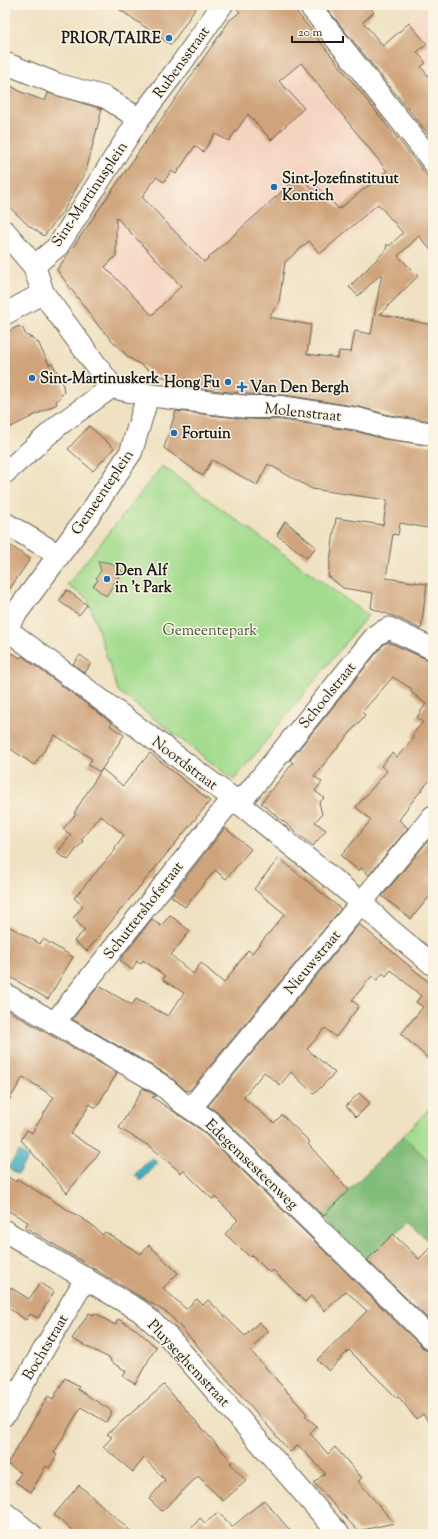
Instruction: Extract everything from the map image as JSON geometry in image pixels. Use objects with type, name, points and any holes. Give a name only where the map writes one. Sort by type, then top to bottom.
[{"type":"street","name":"Rubensstraat","points":[[139,119],[181,64],[222,5]]},
{"type":"street","points":[[308,5],[433,162]]},
{"type":"street","points":[[5,63],[58,84],[105,97],[139,119]]},
{"type":"street","name":"Sint-Martinusplein","points":[[34,266],[58,246],[139,119]]},
{"type":"street","points":[[5,232],[34,266],[43,293],[112,387],[148,395]]},
{"type":"street","points":[[5,314],[43,293]]},
{"type":"street","points":[[5,473],[59,425],[112,387]]},
{"type":"street","name":"Molenstraat","points":[[148,395],[247,408],[282,407],[358,419],[386,427],[433,434]]},
{"type":"street","name":"Gemeenteplein","points":[[5,628],[91,512],[131,452],[148,395]]},
{"type":"street","points":[[5,523],[59,555]]},
{"type":"street","name":"Noordstraat","points":[[5,628],[235,800],[361,902],[386,926],[433,965]]},
{"type":"street","name":"Schoolstraat","points":[[235,800],[248,793],[376,635],[389,628],[433,649]]},
{"type":"street","name":"Schuttershofstraat","points":[[54,1023],[224,808],[235,800]]},
{"type":"street","name":"Nieuwstraat","points":[[191,1108],[433,816]]},
{"type":"street","name":"Edegemsesteenweg","points":[[5,994],[162,1085],[217,1127],[433,1341]]},
{"type":"street","name":"Pluyseghemstraat","points":[[5,1231],[140,1311],[166,1334],[339,1534]]},
{"type":"street","name":"Bochtstraat","points":[[5,1415],[86,1278]]},
{"type":"street","points":[[5,1513],[31,1534]]},
{"type":"shaded area","name":"Sint-Jozefinstituut Kontich","points":[[240,5],[433,183],[404,232],[399,232],[382,210],[324,258],[309,246],[239,303],[157,375],[128,357],[100,328],[58,269],[230,20],[240,12]]},
{"type":"shaded area","points":[[429,5],[433,5],[433,70],[399,32]]},
{"type":"green space","name":"Gemeentepark","points":[[162,466],[368,615],[234,780],[118,691],[88,599],[67,585]]},
{"type":"green space","points":[[433,1105],[433,1165],[403,1136]]},
{"type":"green space","points":[[403,1136],[433,1165],[433,1245],[407,1221],[366,1261],[322,1217]]},
{"type":"water","points":[[19,1151],[28,1157],[18,1174],[8,1168]]},
{"type":"water","points":[[152,1157],[158,1163],[141,1181],[135,1175]]},
{"type":"building","points":[[113,5],[198,5],[171,45]]},
{"type":"building","name":"Sint-Jozefinstituut Kontich","points":[[234,5],[291,5],[433,183],[433,253],[419,236],[398,256],[418,276],[380,314],[433,325],[433,421],[389,415],[360,407],[284,395],[248,394],[186,387],[188,384],[157,375],[128,357],[100,328],[57,270],[230,20],[240,12]],"holes":[[[301,63],[387,171],[339,209],[316,185],[312,189],[299,176],[204,262],[142,197],[156,177],[164,182],[171,171],[176,174],[195,146],[203,152],[215,134],[229,141],[248,114],[271,140],[304,108],[279,81]],[[378,204],[403,233],[389,246],[387,244],[386,250],[349,287],[358,296],[382,273],[371,334],[355,331],[351,352],[339,351],[338,358],[307,354],[311,325],[269,317],[279,302],[285,262],[309,241],[320,254]],[[116,217],[181,286],[152,315],[105,267],[116,256]]]},
{"type":"building","points":[[324,5],[369,5],[374,12],[363,22],[383,46],[409,23],[427,44],[417,52],[426,63],[421,67],[433,82],[433,140]]},
{"type":"building","points":[[5,82],[21,92],[45,101],[48,93],[102,109],[86,171],[64,210],[44,236],[28,225],[5,203]]},
{"type":"building","name":"Sint-Martinuskerk","points":[[19,326],[20,328],[22,327],[26,335],[34,339],[36,343],[38,342],[49,365],[52,363],[62,380],[64,392],[56,402],[57,404],[5,430],[5,333]]},
{"type":"building","points":[[176,411],[246,419],[281,420],[355,431],[384,439],[433,446],[433,529],[400,523],[398,535],[393,534],[386,578],[427,584],[421,629],[396,617],[371,608],[373,593],[343,588],[328,576],[336,518],[383,525],[387,500],[312,489],[268,464],[257,485],[212,460],[203,476],[164,448]]},
{"type":"building","points":[[89,426],[114,448],[93,471],[68,449]]},
{"type":"building","points":[[285,521],[316,547],[307,558],[277,535]]},
{"type":"building","points":[[5,542],[30,559],[5,596]]},
{"type":"building","name":"Den Alf in 't Park","points":[[98,561],[111,563],[122,571],[106,596],[93,586],[98,580],[96,578],[101,571]]},
{"type":"building","points":[[67,590],[87,605],[79,615],[59,601]]},
{"type":"building","points":[[388,642],[433,662],[433,776],[399,820],[408,828],[369,875],[361,868],[359,871],[341,856],[371,820],[356,807],[387,771],[381,766],[392,753],[397,757],[412,740],[413,734],[423,722],[417,717],[426,704],[411,692],[412,689],[393,677],[362,712],[365,715],[314,776],[322,782],[315,791],[324,798],[319,803],[322,814],[315,822],[326,830],[313,846],[261,803],[293,763],[290,760],[384,644]]},
{"type":"building","points":[[12,653],[20,658],[22,656],[112,723],[110,726],[124,735],[100,772],[88,765],[92,759],[55,735],[34,765],[5,745],[5,662]]},
{"type":"building","points":[[80,655],[91,663],[85,673],[73,664]]},
{"type":"building","points":[[150,753],[210,801],[87,951],[74,941],[85,930],[73,918],[83,906],[74,898],[116,849],[115,847],[124,835],[100,815],[81,840],[83,841],[68,860],[57,853],[71,835],[63,829],[76,814],[74,813],[102,769],[123,786]]},
{"type":"building","points":[[225,828],[251,849],[226,879],[215,870],[185,907],[171,896]]},
{"type":"building","points":[[433,835],[433,892],[411,919],[382,896]]},
{"type":"building","points":[[279,858],[341,909],[190,1090],[186,1091],[168,1075],[72,1019],[99,986],[132,1005],[136,999],[168,1016],[184,993],[163,980],[165,976],[143,960],[141,964],[137,961],[132,970],[120,960],[152,919],[161,926],[170,915],[190,931],[171,955],[193,974],[201,963],[224,983],[248,950],[252,953],[285,914],[254,889]]},
{"type":"building","points":[[5,924],[40,944],[43,939],[73,957],[48,999],[5,974]]},
{"type":"building","points":[[359,924],[431,984],[433,981],[433,1063],[401,1034],[423,1007],[416,1002],[421,996],[391,970],[386,976],[383,973],[377,980],[372,976],[352,1000],[359,1006],[336,1037],[325,1028],[307,1049],[335,1073],[314,1094],[291,1072],[280,1085],[264,1072],[243,1097],[274,1123],[282,1115],[310,1142],[308,1144],[349,1190],[323,1216],[217,1112],[208,1106]]},
{"type":"building","points":[[5,1009],[117,1073],[96,1108],[90,1104],[71,1134],[100,1152],[67,1193],[21,1140],[27,1130],[32,1133],[54,1097],[23,1077],[5,1107]]},
{"type":"building","points":[[143,1088],[157,1096],[152,1097],[201,1130],[425,1350],[433,1353],[433,1429],[423,1414],[416,1419],[399,1397],[397,1398],[349,1350],[329,1371],[317,1360],[367,1311],[346,1291],[325,1311],[311,1296],[305,1302],[273,1270],[270,1273],[252,1255],[250,1257],[225,1234],[238,1220],[215,1197],[212,1199],[183,1170],[181,1173],[151,1147],[119,1128]]},
{"type":"building","points":[[359,1093],[370,1103],[356,1117],[346,1106]]},
{"type":"building","points":[[5,1175],[16,1182],[17,1179],[91,1224],[102,1235],[105,1232],[141,1254],[149,1245],[178,1273],[163,1288],[186,1309],[197,1299],[203,1305],[208,1300],[245,1336],[259,1322],[268,1331],[250,1350],[307,1414],[305,1416],[317,1426],[310,1433],[328,1454],[335,1447],[362,1478],[358,1481],[394,1523],[358,1531],[314,1483],[325,1473],[298,1445],[290,1452],[169,1314],[25,1227],[28,1222],[5,1209]]},
{"type":"building","points":[[393,1234],[419,1259],[433,1245],[433,1324],[367,1260]]},
{"type":"building","points":[[40,1283],[54,1292],[38,1318],[30,1314],[26,1320],[5,1306],[5,1284],[29,1299]]},
{"type":"building","points":[[89,1313],[93,1315],[95,1313],[115,1325],[118,1319],[137,1330],[156,1347],[135,1384],[123,1377],[126,1371],[110,1361],[111,1359],[72,1339]]},
{"type":"building","points":[[65,1378],[79,1386],[77,1389],[112,1411],[106,1422],[81,1407],[54,1453],[57,1455],[49,1468],[46,1466],[31,1492],[15,1482],[21,1473],[7,1464],[48,1396],[53,1399]]},
{"type":"building","points":[[164,1385],[232,1462],[230,1463],[246,1481],[223,1501],[198,1476],[162,1511],[149,1499],[165,1480],[144,1458],[133,1472],[103,1447],[112,1437],[107,1434]]},
{"type":"building","points":[[79,1485],[134,1534],[77,1534],[54,1515]]},
{"type":"building","points":[[264,1500],[293,1534],[187,1534],[200,1518],[205,1523],[219,1512],[232,1527]]},
{"type":"place","name":"PRIOR/TAIRE","points":[[169,38]]},
{"type":"place","name":"Sint-Jozefinstituut Kontich","points":[[274,187]]},
{"type":"place","name":"Sint-Martinuskerk","points":[[32,378]]},
{"type":"place","name":"Hong Fu","points":[[228,382]]},
{"type":"place","name":"Van Den Bergh","points":[[242,387]]},
{"type":"place","name":"Fortuin","points":[[174,433]]},
{"type":"place","name":"Den Alf in 't Park","points":[[107,579]]}]
